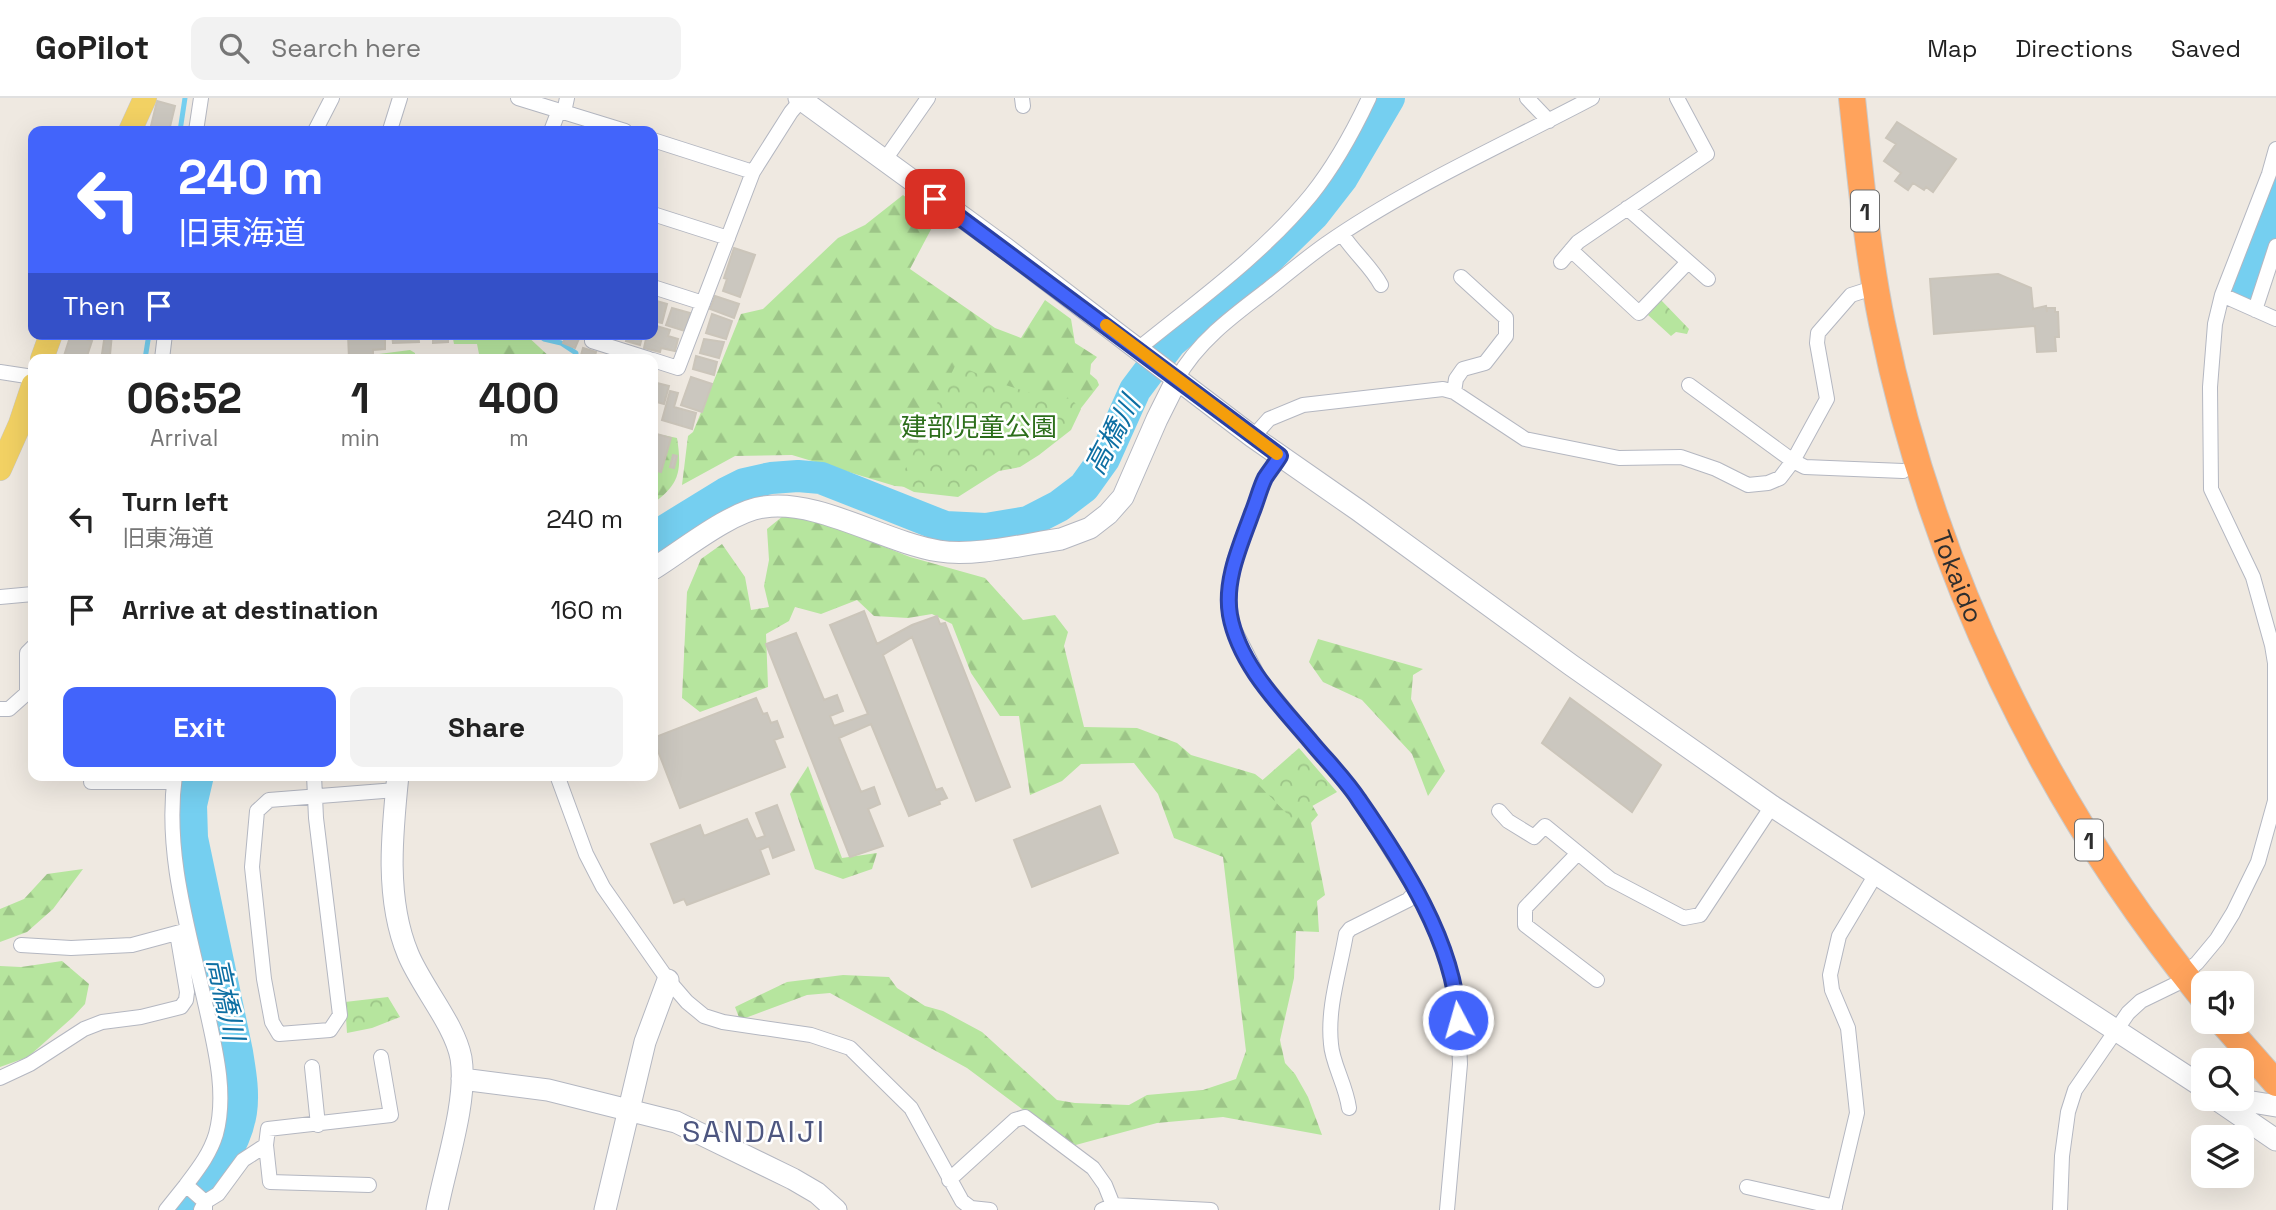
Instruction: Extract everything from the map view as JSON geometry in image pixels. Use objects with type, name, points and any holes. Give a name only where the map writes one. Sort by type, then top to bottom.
[{"type":"highway","name":"Tokaido","points":[[1852,98],[1876,287],[1895,377],[1920,469],[1961,584],[1991,657],[2021,719],[2087,837],[2128,899],[2191,984]]},
{"type":"highway","points":[[2254,1071],[2276,1083]]},
{"type":"main road","points":[[132,126],[145,98]]},
{"type":"main road","points":[[0,469],[28,400]]},
{"type":"street","points":[[197,126],[201,98]]},
{"type":"street","points":[[318,126],[332,98]]},
{"type":"street","points":[[391,126],[400,98]]},
{"type":"street","points":[[518,98],[563,107],[612,126]]},
{"type":"street","points":[[884,161],[928,98]]},
{"type":"street","points":[[1141,352],[1246,261],[1287,221],[1331,167],[1369,98]]},
{"type":"street","points":[[1527,98],[1549,121]]},
{"type":"street","points":[[658,566],[739,514],[762,507],[799,508],[940,552],[966,552],[1076,535],[1108,514],[1124,497],[1173,376],[1203,344],[1252,301],[1342,234],[1398,200],[1592,98]]},
{"type":"street","points":[[1561,262],[1578,242],[1707,154],[1677,98]]},
{"type":"street","points":[[658,361],[678,368],[753,172],[801,99],[1253,437],[1772,806],[2191,1080]]},
{"type":"street","points":[[554,126],[563,107]]},
{"type":"street","points":[[658,142],[753,172]]},
{"type":"street","points":[[2060,1210],[2062,1156],[2068,1112],[2075,1090],[2128,1013],[2141,1001],[2170,988],[2197,963],[2217,939],[2258,862],[2275,801],[2272,645],[2253,577],[2211,489],[2212,350],[2215,324],[2222,295],[2269,174],[2276,149]]},
{"type":"street","points":[[1627,208],[1708,278]]},
{"type":"street","points":[[658,216],[728,238]]},
{"type":"street","points":[[1342,234],[1351,248],[1372,269],[1381,285]]},
{"type":"street","points":[[2255,310],[2276,246]]},
{"type":"street","points":[[1571,250],[1639,313],[1688,262]]},
{"type":"street","points":[[1454,391],[1456,379],[1463,369],[1485,363],[1506,336],[1506,318],[1461,277]]},
{"type":"street","points":[[1253,437],[1269,419],[1303,405],[1443,389],[1454,391],[1525,439],[1619,458],[1681,457],[1716,469],[1748,485],[1768,483],[1780,478],[1793,461],[1827,399],[1817,343],[1818,333],[1851,295],[1876,287]]},
{"type":"street","points":[[658,289],[703,303]]},
{"type":"street","points":[[2222,295],[2276,319]]},
{"type":"street","points":[[592,340],[635,354]]},
{"type":"street","points":[[0,372],[28,376]]},
{"type":"street","points":[[1689,385],[1805,467],[1903,471]]},
{"type":"street","points":[[1280,456],[1265,478],[1234,561],[1229,611],[1233,627],[1259,678],[1358,798],[1416,891],[1442,948],[1457,998],[1460,1064],[1447,1210]]},
{"type":"street","points":[[0,597],[28,594]]},
{"type":"street","points":[[0,709],[9,709],[27,693],[28,652]]},
{"type":"street","points":[[91,782],[119,781]]},
{"type":"street","points":[[0,1078],[30,1064],[84,1029],[102,1022],[141,1017],[181,1007],[186,1000],[183,931],[171,824],[174,781]]},
{"type":"street","points":[[314,781],[315,797],[340,1015],[330,1030],[279,1034],[272,1022],[252,867],[257,811],[270,800],[315,797],[397,783],[393,869],[401,933],[408,955],[459,1050],[462,1079],[457,1118],[437,1210]]},
{"type":"street","points":[[559,781],[586,854],[603,887],[668,980],[688,1002],[704,1016],[755,1028],[811,1035],[850,1048],[911,1108],[962,1201],[971,1208],[990,1210]]},
{"type":"street","points":[[1499,811],[1508,821],[1534,837],[1545,826],[1610,879],[1684,918],[1700,915],[1772,806]]},
{"type":"street","points":[[1578,853],[1525,908],[1525,925],[1597,980]]},
{"type":"street","points":[[1747,1187],[1834,1209],[1857,1113],[1848,1028],[1832,990],[1830,975],[1839,936],[1877,874]]},
{"type":"street","points":[[1349,1108],[1347,1090],[1331,1046],[1331,1013],[1346,934],[1350,929],[1408,900],[1416,891]]},
{"type":"street","points":[[22,945],[71,948],[132,945],[183,931]]},
{"type":"street","points":[[183,931],[213,1041],[219,1082],[220,1109],[215,1135],[205,1160],[199,1199]]},
{"type":"street","points":[[605,1210],[645,1042],[668,980]]},
{"type":"street","points":[[369,1185],[270,1182],[266,1145],[268,1129],[391,1115],[381,1057]]},
{"type":"street","points":[[312,1067],[318,1125]]},
{"type":"street","points":[[462,1079],[548,1090],[667,1119],[695,1130],[793,1179],[817,1193],[836,1210]]},
{"type":"street","points":[[2254,1102],[2276,1106]]},
{"type":"street","points":[[2236,1111],[2276,1139]]},
{"type":"street","points":[[949,1180],[1015,1120],[1025,1117],[1093,1168],[1105,1185],[1110,1208],[1210,1210]]},
{"type":"street","points":[[166,1210],[218,1194],[243,1160],[266,1145]]},
{"type":"green space","points":[[903,195],[936,220],[910,269],[995,328],[1021,338],[1045,300],[1071,319],[1075,343],[1097,357],[1091,364],[1090,374],[1099,385],[1071,421],[950,490],[895,486],[792,455],[735,456],[682,485],[688,436],[693,432],[741,314],[763,309],[838,238],[865,225]]},
{"type":"green space","points":[[1661,300],[1689,329],[1687,334],[1676,332],[1671,336],[1648,315]]},
{"type":"green space","points":[[453,340],[531,340],[547,354],[479,354],[477,344],[454,344]]},
{"type":"green space","points":[[410,350],[415,353],[415,354],[379,354]]},
{"type":"green space","name":"建部児童公園","points":[[956,364],[996,382],[1037,395],[1071,399],[1081,409],[1071,430],[1020,467],[999,471],[958,497],[914,492],[898,484]]},
{"type":"green space","points":[[658,434],[677,438],[679,459],[674,483],[658,499]]},
{"type":"green space","points":[[783,516],[807,516],[910,557],[985,578],[1023,620],[1055,615],[1068,632],[1064,646],[1084,727],[1137,728],[1177,743],[1191,755],[1255,774],[1292,803],[1306,795],[1318,815],[1311,823],[1325,895],[1317,901],[1319,932],[1296,931],[1294,978],[1280,1040],[1285,1063],[1295,1074],[1308,1097],[1322,1135],[1223,1117],[1157,1123],[1072,1146],[967,1068],[830,993],[807,995],[740,1020],[735,1007],[787,982],[843,975],[889,977],[897,988],[925,1006],[943,1011],[982,1032],[1057,1100],[1075,1103],[1129,1105],[1147,1095],[1203,1090],[1236,1079],[1246,1051],[1223,857],[1174,838],[1158,794],[1134,763],[1081,764],[1062,781],[1030,795],[1019,716],[1000,716],[971,673],[952,624],[932,614],[908,618],[874,616],[857,600],[821,614],[795,607],[789,621],[766,634],[768,687],[700,712],[682,698],[687,592],[701,559],[722,544],[745,577],[751,610],[769,607],[764,586],[769,560],[767,529]]},
{"type":"green space","points":[[1318,639],[1423,669],[1413,675],[1411,699],[1445,771],[1428,796],[1412,754],[1362,700],[1323,682],[1309,662]]},
{"type":"green space","points":[[1299,748],[1337,792],[1291,818],[1258,784]]},
{"type":"green space","points":[[808,766],[842,858],[877,853],[872,869],[843,879],[815,869],[790,794]]},
{"type":"green space","points":[[83,869],[53,909],[27,932],[0,942],[0,909],[24,899],[47,874]]},
{"type":"green space","points":[[62,961],[89,984],[85,1004],[28,1057],[0,1067],[0,966],[21,967]]},
{"type":"green space","points":[[388,997],[400,1017],[372,1028],[347,1033],[345,1002]]},
{"type":"building","points":[[157,101],[175,106],[170,126],[151,126]]},
{"type":"building","points":[[1897,122],[1956,159],[1933,192],[1913,183],[1908,190],[1895,181],[1901,173],[1884,161],[1896,144],[1886,138]]},
{"type":"building","points":[[734,248],[755,255],[740,297],[723,291],[727,279],[724,278]]},
{"type":"building","points":[[1998,274],[2031,288],[2033,309],[2046,306],[2047,312],[2047,308],[2055,308],[2055,312],[2058,312],[2059,337],[2055,337],[2056,351],[2037,352],[2035,326],[1934,334],[1930,279]]},
{"type":"building","points":[[715,296],[739,304],[734,318],[710,309]]},
{"type":"building","points":[[658,301],[667,304],[662,323],[658,322]]},
{"type":"building","points":[[672,308],[690,313],[685,331],[666,325]]},
{"type":"building","points":[[712,314],[732,321],[726,339],[706,333]]},
{"type":"building","points":[[658,326],[670,330],[668,336],[678,339],[675,351],[661,348],[660,352],[644,348],[646,340],[658,340]]},
{"type":"building","points":[[704,339],[724,342],[719,358],[700,353]]},
{"type":"building","points":[[69,340],[92,341],[88,354],[65,354]]},
{"type":"building","points":[[104,340],[111,340],[110,354],[102,354]]},
{"type":"building","points":[[348,340],[385,340],[385,349],[373,350],[373,354],[349,354]]},
{"type":"building","points":[[393,340],[419,342],[393,343]]},
{"type":"building","points":[[433,340],[448,340],[448,342],[433,343]]},
{"type":"building","points":[[564,340],[578,340],[575,348],[563,343]]},
{"type":"building","points":[[626,340],[641,340],[640,345]]},
{"type":"building","points":[[583,348],[596,352],[595,354],[581,354]]},
{"type":"building","points":[[696,356],[717,362],[714,375],[693,369]]},
{"type":"building","points":[[691,377],[712,384],[702,412],[681,405]]},
{"type":"building","points":[[658,383],[669,386],[664,404],[658,402]]},
{"type":"building","points":[[670,391],[678,393],[674,407],[696,413],[692,429],[662,420]]},
{"type":"building","points":[[658,434],[671,438],[661,472],[658,471]]},
{"type":"building","points":[[673,455],[677,456],[674,468],[670,467]]},
{"type":"building","points":[[864,611],[877,644],[912,625],[937,616],[940,624],[945,623],[1010,787],[976,801],[912,637],[883,655],[936,790],[942,788],[947,798],[939,801],[940,804],[909,816],[871,724],[839,738],[861,792],[874,787],[880,804],[868,809],[883,846],[850,857],[766,644],[796,633],[824,700],[837,695],[843,711],[830,716],[834,726],[868,714],[830,625]]},
{"type":"building","points":[[756,698],[763,714],[767,713],[771,723],[777,721],[783,737],[774,740],[785,767],[680,808],[658,751],[658,736]]},
{"type":"building","points":[[1570,698],[1661,765],[1632,812],[1542,743]]},
{"type":"building","points":[[777,805],[794,850],[773,858],[769,846],[760,850],[769,874],[687,905],[684,899],[674,903],[651,844],[700,825],[704,836],[747,819],[756,839],[765,836],[756,813]]},
{"type":"building","points":[[1100,806],[1118,853],[1032,887],[1014,840]]},
{"type":"waterway","points":[[181,126],[185,98]]},
{"type":"waterway","name":"高橋川","points":[[658,535],[744,484],[798,476],[821,478],[945,527],[986,529],[1028,522],[1059,506],[1084,487],[1104,459],[1135,390],[1171,342],[1270,257],[1314,214],[1342,178],[1389,98]]},
{"type":"waterway","points":[[2243,289],[2276,194]]},
{"type":"waterway","points":[[146,354],[148,340]]},
{"type":"waterway","points":[[548,340],[561,343],[576,354]]},
{"type":"waterway","name":"高橋川","points":[[184,1210],[211,1177],[233,1139],[238,1126],[242,1097],[237,1052],[192,838],[191,805],[197,781]]},
{"type":"slow traffic","points":[[1106,325],[1277,454]]},
{"type":"district","name":"SANDAIJI","points":[[754,1131]]},
{"type":"route","points":[[935,199],[1280,456],[1265,478],[1234,561],[1229,611],[1233,627],[1259,678],[1358,798],[1416,891],[1447,960],[1457,998],[1458,1020]]}]
